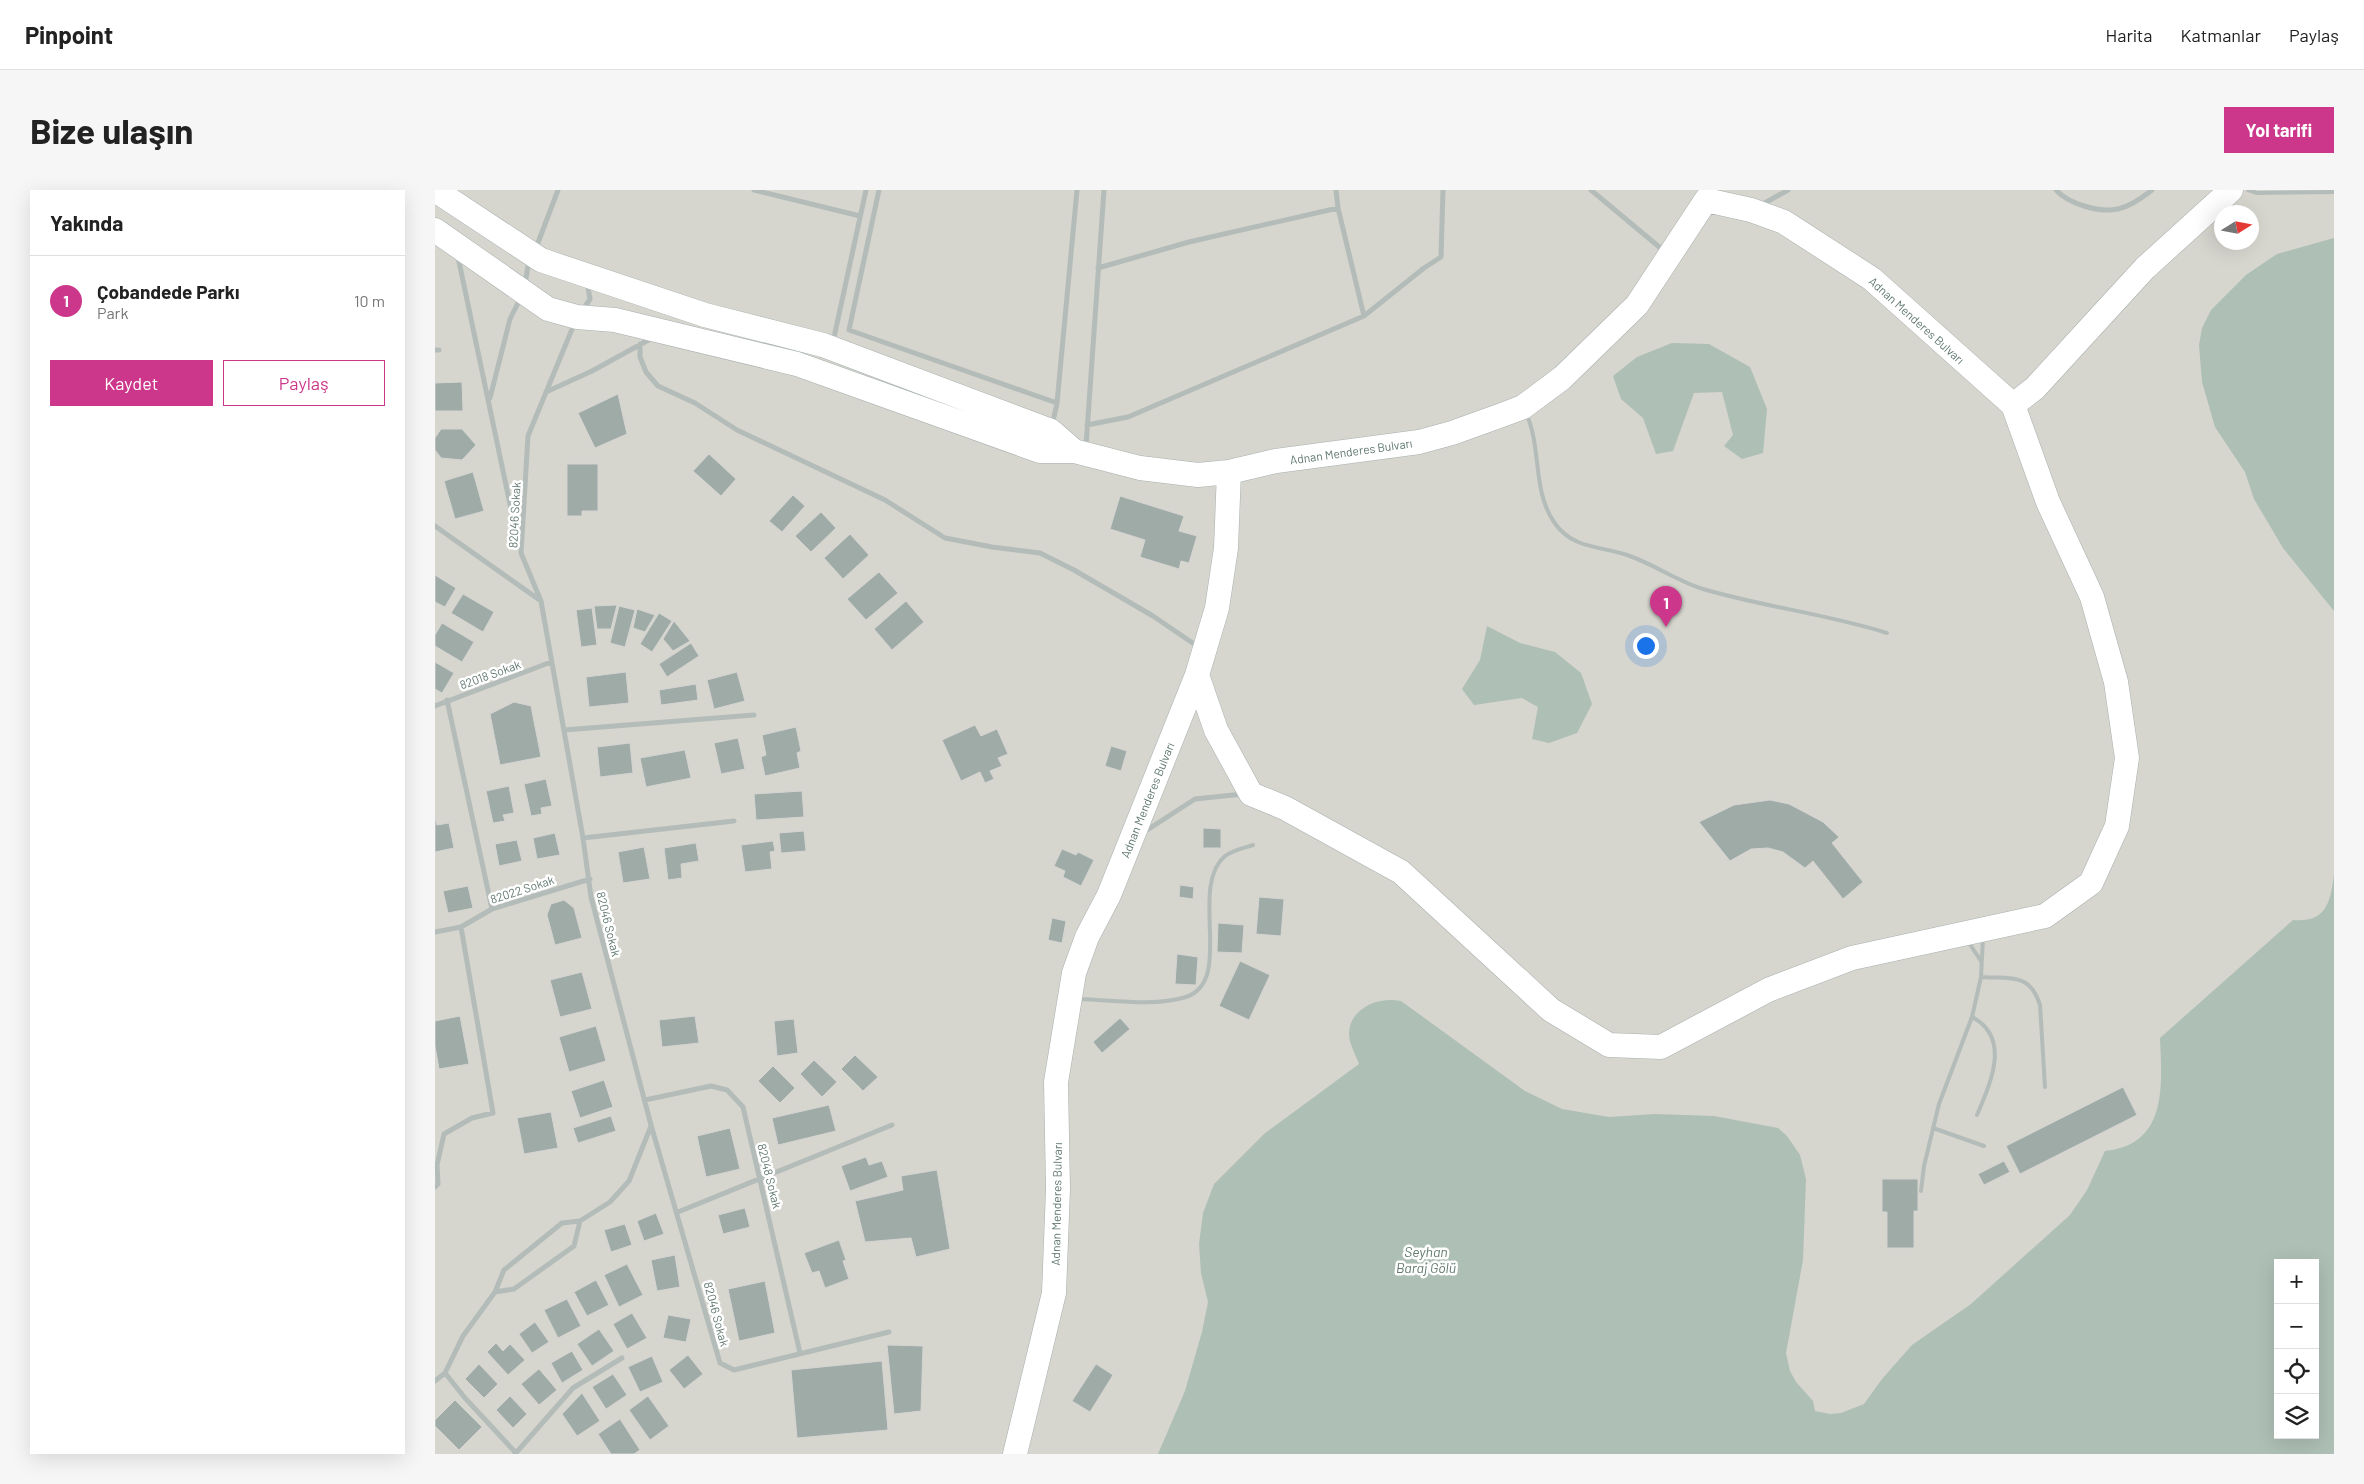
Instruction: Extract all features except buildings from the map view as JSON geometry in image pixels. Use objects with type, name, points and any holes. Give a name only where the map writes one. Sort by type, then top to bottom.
[{"type":"main road","points":[[435,190],[537,258],[587,277],[705,315],[831,348],[1051,431],[1079,452]]},
{"type":"main road","points":[[1197,675],[1216,730],[1251,794],[1285,808],[1401,872],[1551,1010],[1609,1045],[1661,1047],[1768,990],[1852,958],[2045,916],[2091,883],[2117,826],[2127,758],[2116,682],[2092,597],[2048,502],[2013,405],[2035,388],[2145,268],[2223,196]]},
{"type":"main road","name":"Adnan Menderes Bulvarı","points":[[1015,1454],[1054,1293],[1057,1189],[1056,1082],[1069,999],[1087,937],[1109,895],[1197,675],[1217,608],[1226,548],[1229,472],[1276,461],[1419,442],[1452,433],[1523,407],[1562,378],[1637,305],[1707,197],[1784,222],[1872,279],[2013,405]]},
{"type":"main road","points":[[444,236],[548,308],[577,316],[615,320],[797,364],[1040,451],[1079,452],[1140,468],[1198,475],[1229,472]]},
{"type":"street","points":[[489,400],[510,319],[524,291],[528,266],[537,258],[558,190]]},
{"type":"street","points":[[754,190],[861,216]]},
{"type":"street","points":[[831,348],[866,190]]},
{"type":"street","points":[[879,190],[849,330],[1057,404]]},
{"type":"street","points":[[1051,431],[1057,404],[1077,190]]},
{"type":"street","points":[[1079,452],[1087,425],[1103,190]]},
{"type":"street","points":[[1336,190],[1338,208],[1364,316]]},
{"type":"street","points":[[1087,425],[1128,417],[1364,316],[1424,268],[1441,257],[1443,190]]},
{"type":"street","points":[[1591,190],[1670,256]]},
{"type":"street","points":[[1751,210],[1788,190]]},
{"type":"street","points":[[2056,190],[2063,197],[2090,207],[2117,209],[2135,203],[2152,190]]},
{"type":"street","points":[[1098,268],[1189,242],[1338,208]]},
{"type":"street","points":[[444,236],[462,269],[521,553]]},
{"type":"street","name":"82046 Sokak","points":[[587,277],[590,299],[577,316],[528,436],[521,553],[541,601],[583,838],[591,897],[651,1125],[678,1212],[720,1363],[734,1370],[889,1332]]},
{"type":"street","points":[[545,393],[592,371],[665,332]]},
{"type":"street","points":[[640,344],[640,358],[646,372],[658,386],[695,403],[737,430],[885,500],[945,538],[992,547],[1040,553],[1074,570],[1137,607],[1204,651]]},
{"type":"street","points":[[435,526],[541,601]]},
{"type":"street","name":"82018 Sokak","points":[[435,706],[551,662]]},
{"type":"street","points":[[447,700],[492,909]]},
{"type":"street","points":[[564,730],[754,714]]},
{"type":"street","points":[[1132,839],[1195,800],[1251,794]]},
{"type":"street","points":[[583,838],[734,821]]},
{"type":"street","name":"82022 Sokak","points":[[435,932],[461,927],[492,909],[589,879]]},
{"type":"street","points":[[435,1187],[438,1184],[437,1165],[444,1134],[472,1118],[493,1113],[461,927]]},
{"type":"street","name":"82048 Sokak","points":[[645,1100],[711,1086],[727,1090],[743,1107],[761,1178],[800,1354]]},
{"type":"street","points":[[435,1381],[445,1373],[463,1336],[495,1292],[504,1270],[562,1224],[580,1221],[610,1202],[629,1181],[651,1125]]},
{"type":"street","points":[[678,1212],[892,1125]]},
{"type":"street","points":[[495,1292],[514,1289],[574,1246],[580,1221]]},
{"type":"street","points":[[445,1373],[516,1453],[573,1388],[622,1358]]},
{"type":"lane","points":[[2248,190],[2257,194],[2334,192]]},
{"type":"lane","points":[[1523,407],[1534,434],[1537,470],[1549,513],[1561,531],[1571,539],[1581,545],[1637,559],[1703,588],[1822,614],[1887,633]]},
{"type":"lane","points":[[1069,999],[1155,1001],[1187,996],[1195,992],[1207,974],[1211,952],[1209,899],[1215,871],[1226,856],[1253,844]]},
{"type":"lane","points":[[1974,932],[1972,950],[1981,961]]},
{"type":"lane","points":[[1921,1190],[1924,1166],[1939,1104],[1972,1016],[1981,977],[1981,961],[1984,947],[1974,932]]},
{"type":"lane","points":[[1981,977],[2021,980],[2030,984],[2036,993],[2040,1004],[2045,1087]]},
{"type":"lane","points":[[1972,1016],[1985,1025],[1992,1037],[1995,1054],[1989,1086],[1977,1115]]},
{"type":"lane","points":[[1933,1128],[1984,1146]]},
{"type":"shaded area","points":[[435,190],[2334,190],[2334,1454],[435,1454]]},
{"type":"water","points":[[2334,238],[2334,611],[2283,548],[2254,499],[2245,472],[2215,427],[2202,382],[2199,345],[2202,328],[2211,310],[2246,275],[2277,254]]},
{"type":"water","points":[[1672,343],[1709,344],[1750,367],[1767,409],[1763,453],[1742,459],[1724,446],[1733,435],[1722,392],[1694,393],[1673,451],[1656,454],[1643,418],[1621,399],[1613,376],[1637,357]]},
{"type":"water","points":[[1487,626],[1520,643],[1555,652],[1581,673],[1592,704],[1577,733],[1549,743],[1532,739],[1538,707],[1522,698],[1474,705],[1462,689],[1480,660]]},
{"type":"water","name":"Seyhan Baraj Gölü","points":[[2334,875],[2334,1454],[1158,1454],[1185,1391],[1202,1332],[1208,1302],[1201,1273],[1199,1244],[1203,1213],[1214,1184],[1264,1134],[1359,1064],[1349,1038],[1350,1025],[1360,1011],[1375,1002],[1384,1000],[1401,1001],[1525,1091],[1562,1109],[1609,1117],[1655,1114],[1714,1116],[1778,1128],[1787,1136],[1800,1155],[1806,1179],[1803,1260],[1786,1353],[1790,1371],[1796,1382],[1813,1401],[1815,1411],[1830,1414],[1841,1413],[1864,1404],[1882,1379],[1912,1345],[1971,1304],[2070,1215],[2087,1190],[2105,1151],[2126,1146],[2140,1137],[2151,1125],[2157,1110],[2160,1093],[2160,1038],[2293,920],[2313,918],[2320,914],[2325,909],[2331,894]]},
{"type":"place","name":"Çobandede Parkı","points":[[1666,627]]}]
